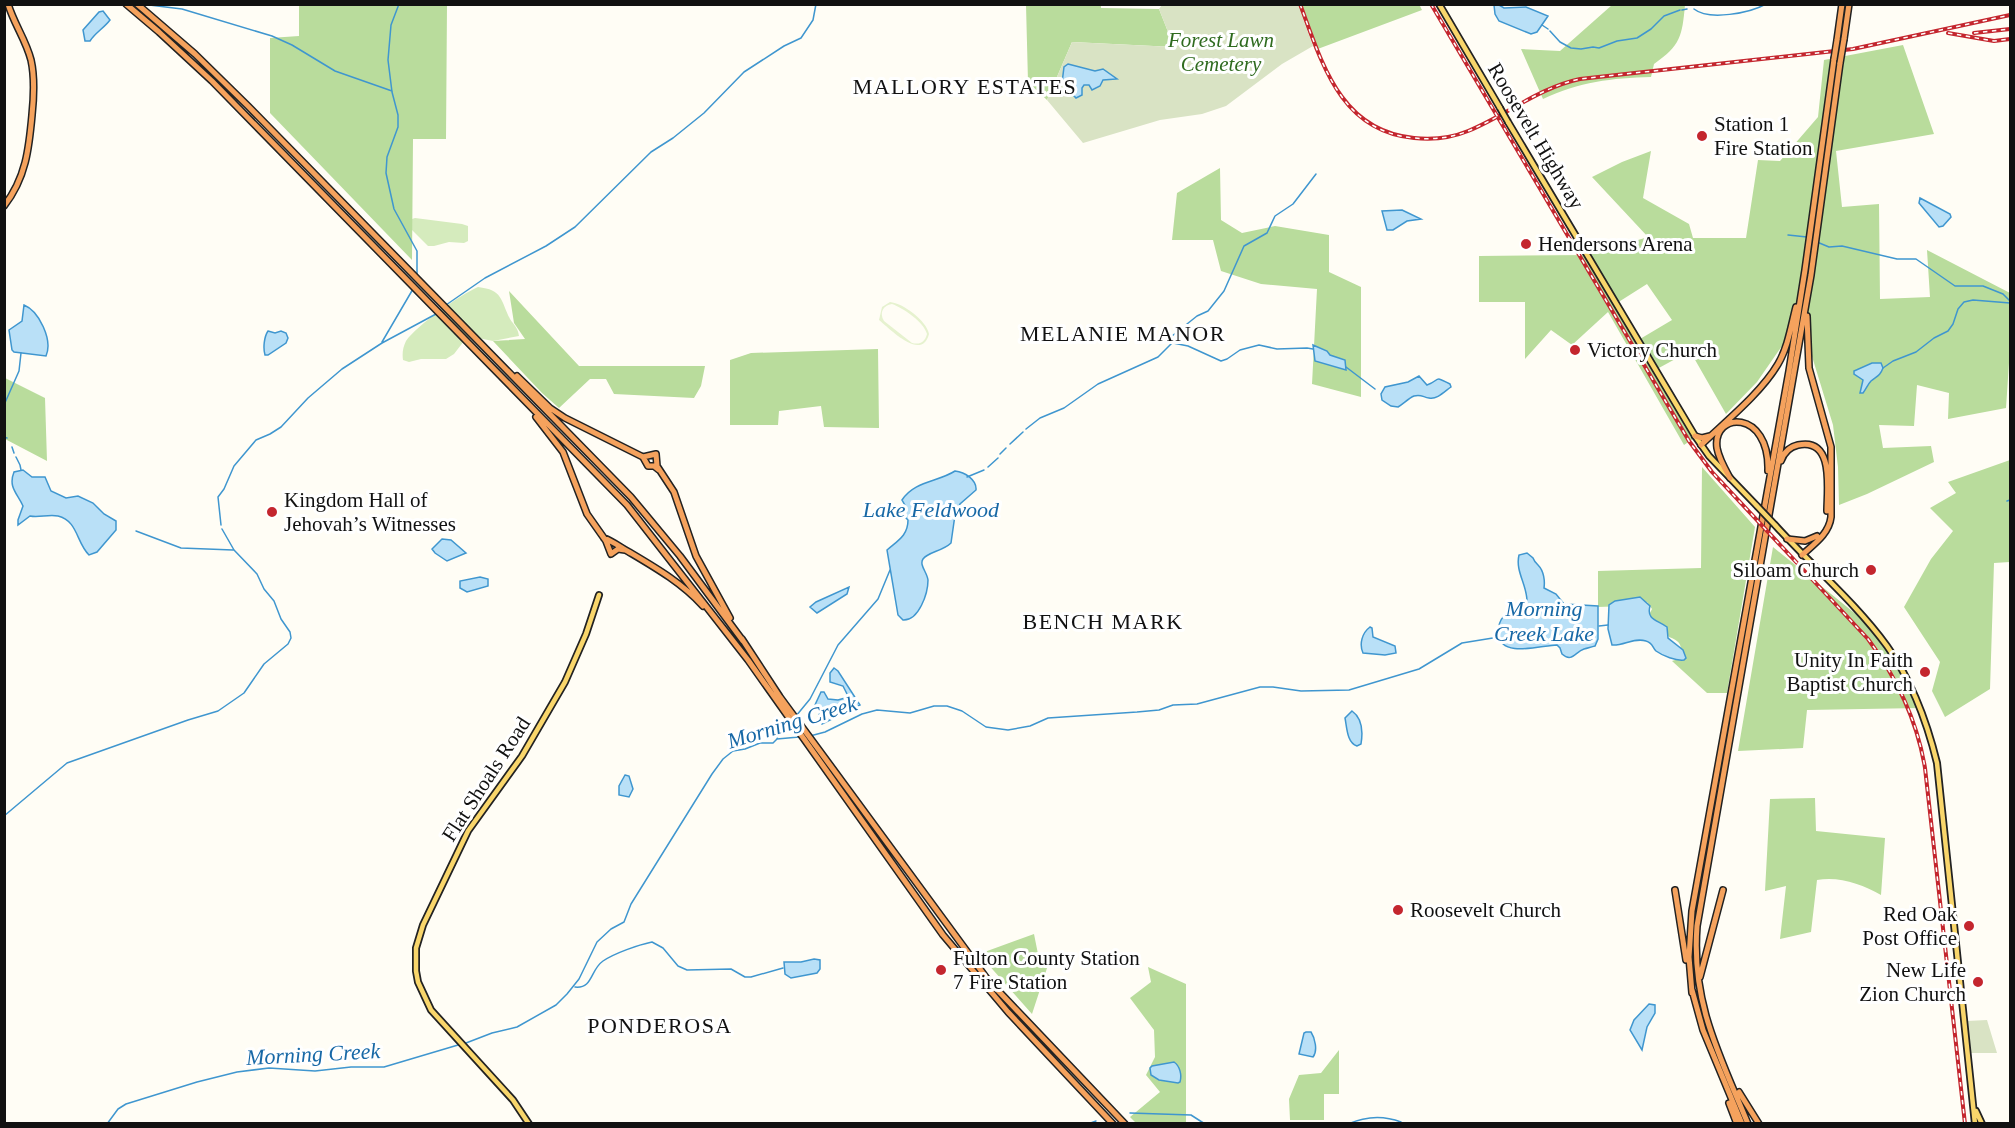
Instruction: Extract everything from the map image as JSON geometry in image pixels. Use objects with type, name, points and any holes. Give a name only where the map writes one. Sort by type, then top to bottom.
[{"type":"highway","points":[[4,206],[15,191],[26,165],[34,91],[33,70],[28,52],[8,4]]},
{"type":"highway","points":[[126,4],[212,81],[627,505],[748,660],[943,935],[1008,1012],[1113,1124]]},
{"type":"highway","points":[[139,4],[248,106],[631,497],[680,556],[743,641],[780,697],[988,980],[1125,1124]]},
{"type":"highway","points":[[1748,1124],[1712,1036],[1699,994],[1696,956],[1699,914],[1811,275],[1840,63],[1842,4]]},
{"type":"highway","points":[[1692,993],[1689,957],[1692,911],[1765,508],[1805,270],[1834,59],[1848,4]]},
{"type":"highway","points":[[1702,446],[1767,380],[1779,362],[1805,270]]},
{"type":"highway","points":[[1800,553],[1824,534],[1831,516],[1830,441],[1808,359],[1807,322],[1811,275]]},
{"type":"highway","points":[[477,341],[550,408],[565,418],[643,457],[648,466],[654,466],[659,470],[674,492],[696,556],[706,577],[743,641]]},
{"type":"highway","points":[[520,396],[563,452],[587,514],[604,538],[611,554],[618,549],[625,550]]},
{"type":"highway","points":[[1702,446],[1730,424],[1741,422],[1750,425],[1761,435],[1767,447],[1768,458],[1765,508]]},
{"type":"highway","points":[[1721,431],[1717,448],[1730,478]]},
{"type":"highway","points":[[1695,436],[1702,438],[1712,435]]},
{"type":"highway","points":[[1776,479],[1782,457],[1790,448],[1809,445],[1819,449],[1823,455],[1827,467],[1827,518],[1824,528],[1800,553]]},
{"type":"highway","points":[[643,457],[656,454],[659,470]]},
{"type":"highway","points":[[1787,539],[1805,541],[1817,536]]},
{"type":"highway","points":[[604,538],[614,541],[682,586],[705,608],[748,660]]},
{"type":"highway","points":[[1675,890],[1692,993],[1737,1124]]},
{"type":"highway","points":[[1699,994],[1701,971],[1723,890]]},
{"type":"highway","points":[[1716,1064],[1742,1124]]},
{"type":"highway","points":[[1725,1067],[1759,1124]]},
{"type":"main road","name":"Roosevelt Highway","points":[[1439,4],[1695,436],[1730,478],[1886,644],[1914,692],[1937,764],[1975,1124]]},
{"type":"main road","name":"Flat Shoals Road","points":[[529,1124],[513,1100],[431,1010],[418,982],[416,948],[423,925],[468,831],[522,756],[551,709],[578,653],[599,595]]},
{"type":"main road","name":"Roosevelt Highway","points":[[1974,1108],[1982,1124]]},
{"type":"green space","points":[[1101,4],[1101,8],[1159,9],[1174,47],[1072,42],[1047,100],[1028,82],[1026,5]]},
{"type":"green space","points":[[1419,4],[1422,10],[1315,50],[1298,5]]},
{"type":"green space","points":[[299,5],[447,5],[446,139],[413,139],[412,260],[270,113],[270,38],[299,36]]},
{"type":"green space","name":"Forest Lawn Cemetery","points":[[1162,5],[1298,5],[1313,46],[1282,64],[1226,106],[1202,114],[1160,120],[1083,143],[1047,100],[1072,42],[1174,47],[1159,9]]},
{"type":"green space","points":[[1612,5],[1685,5],[1683,25],[1675,45],[1654,64],[1651,77],[1596,82],[1543,99],[1521,49],[1560,51]]},
{"type":"green space","points":[[1903,45],[1934,134],[1836,151],[1842,207],[1879,204],[1880,299],[1930,297],[1927,250],[2010,293],[2010,348],[2006,408],[1948,419],[1949,393],[1917,385],[1914,426],[1879,425],[1883,448],[1931,446],[1934,462],[1839,505],[1838,467],[1833,425],[1807,340],[1803,310],[1757,382],[1726,414],[1690,351],[1657,369],[1697,436],[1684,445],[1608,312],[1572,345],[1551,330],[1525,359],[1525,302],[1479,302],[1479,256],[1588,255],[1648,237],[1592,177],[1651,151],[1643,198],[1689,224],[1693,238],[1746,238],[1758,160],[1780,161],[1818,117],[1824,60]],"holes":[[[1647,284],[1672,320],[1640,339],[1617,303]]]},
{"type":"green space","points":[[1220,168],[1221,220],[1242,233],[1275,226],[1329,235],[1329,272],[1361,287],[1361,397],[1312,384],[1317,289],[1261,284],[1221,271],[1213,240],[1172,240],[1177,193]]},
{"type":"green space","points":[[412,219],[468,226],[468,241],[428,246],[412,230]]},
{"type":"green space","points":[[478,287],[492,290],[500,297],[519,336],[493,341],[473,337],[464,341],[454,354],[446,359],[421,359],[409,362],[403,360],[406,341],[419,327],[439,311]]},
{"type":"green space","points":[[509,291],[579,366],[705,366],[701,386],[694,398],[614,394],[606,379],[590,379],[559,408],[493,341],[525,339],[514,323]]},
{"type":"green space","points":[[890,302],[895,303],[914,314],[924,324],[929,334],[925,342],[920,345],[913,344],[890,330],[879,320],[882,307]],"holes":[[[892,304],[925,329],[927,334],[922,342],[912,343],[884,321],[882,315],[884,308]]]},
{"type":"green space","points":[[878,349],[879,428],[824,427],[821,406],[779,411],[778,425],[730,425],[730,360],[751,353]]},
{"type":"green space","points":[[5,378],[45,398],[47,461],[5,439]]},
{"type":"green space","points":[[2010,460],[2010,562],[1994,563],[1990,689],[1945,717],[1932,691],[1940,662],[1904,607],[1931,559],[1953,531],[1930,508],[1956,493],[1948,482]]},
{"type":"green space","points":[[1702,467],[1755,527],[1727,693],[1707,693],[1672,661],[1681,658],[1680,644],[1648,617],[1652,609],[1647,602],[1627,606],[1598,607],[1598,571],[1701,568]]},
{"type":"green space","points":[[1773,547],[1873,628],[1887,646],[1920,708],[1807,710],[1803,748],[1738,751]]},
{"type":"green space","points":[[1815,798],[1816,831],[1885,838],[1881,895],[1850,882],[1834,879],[1817,880],[1811,932],[1780,939],[1786,886],[1765,891],[1770,799]]},
{"type":"green space","points":[[1034,934],[1040,964],[1049,962],[1032,1014],[979,954]]},
{"type":"green space","points":[[1148,967],[1186,984],[1186,1123],[1136,1123],[1130,1117],[1160,1092],[1146,1075],[1155,1057],[1154,1030],[1130,998],[1151,982]]},
{"type":"green space","points":[[1987,1020],[1997,1053],[1971,1053],[1967,1021]]},
{"type":"green space","points":[[1339,1050],[1339,1094],[1324,1094],[1324,1120],[1290,1120],[1289,1099],[1299,1075],[1321,1073]]},
{"type":"water","points":[[1494,5],[1504,8],[1526,7],[1548,16],[1537,32],[1531,34],[1499,21]]},
{"type":"water","points":[[103,11],[110,20],[90,41],[85,41],[83,30],[99,12]]},
{"type":"water","points":[[1068,64],[1095,71],[1103,69],[1117,79],[1103,80],[1100,86],[1092,90],[1089,85],[1084,85],[1082,95],[1076,98],[1062,83],[1064,67]]},
{"type":"water","points":[[1920,198],[1950,214],[1951,217],[1939,227],[1919,203]]},
{"type":"water","points":[[1402,210],[1421,219],[1407,221],[1393,230],[1387,230],[1382,211]]},
{"type":"water","points":[[24,305],[35,313],[43,327],[48,342],[46,356],[12,350],[9,330],[22,321]]},
{"type":"water","points":[[268,331],[275,333],[281,331],[286,333],[288,338],[286,343],[265,355],[264,343]]},
{"type":"water","points":[[1313,345],[1327,351],[1330,355],[1345,360],[1346,370],[1315,361]]},
{"type":"water","points":[[1872,363],[1881,363],[1883,368],[1863,393],[1860,393],[1863,380],[1854,374],[1854,371]]},
{"type":"water","points":[[1419,376],[1427,385],[1439,379],[1450,384],[1451,387],[1435,398],[1414,396],[1398,407],[1391,406],[1382,400],[1381,394],[1385,387],[1408,382]]},
{"type":"water","points":[[23,470],[32,477],[45,477],[51,491],[66,498],[78,496],[93,503],[104,514],[116,521],[116,530],[97,552],[89,555],[73,527],[58,516],[30,516],[18,525],[23,506],[14,490],[12,477],[14,472]]},
{"type":"water","name":"Lake Feldwood","points":[[955,471],[970,477],[975,483],[976,490],[960,504],[955,515],[951,543],[923,559],[922,564],[928,580],[924,599],[914,616],[903,620],[898,615],[887,550],[901,538],[908,526],[908,520],[902,514],[906,507],[902,500],[920,485]]},
{"type":"water","points":[[442,539],[451,540],[466,553],[447,561],[432,549]]},
{"type":"water","name":"Morning Creek Lake","points":[[1527,553],[1542,570],[1544,588],[1556,594],[1564,604],[1598,606],[1598,639],[1595,646],[1568,657],[1562,654],[1557,645],[1523,649],[1506,646],[1501,642],[1498,632],[1503,618],[1517,611],[1527,601],[1518,561],[1519,555]]},
{"type":"water","points":[[480,577],[488,579],[488,586],[467,592],[460,588],[460,581]]},
{"type":"water","points":[[849,587],[847,594],[817,613],[810,607],[816,602]]},
{"type":"water","points":[[1640,597],[1650,606],[1651,617],[1667,627],[1668,638],[1683,650],[1686,658],[1684,660],[1662,655],[1650,643],[1642,640],[1612,645],[1608,629],[1609,605],[1615,601]]},
{"type":"water","points":[[1370,627],[1373,637],[1395,646],[1396,653],[1385,655],[1363,653],[1362,639]]},
{"type":"water","points":[[834,668],[860,705],[822,724],[818,718],[820,712],[814,707],[821,692],[824,692],[828,699],[838,700],[845,698],[847,694],[843,686],[830,682],[830,673]]},
{"type":"water","points":[[1352,711],[1358,717],[1362,730],[1361,744],[1357,746],[1349,738],[1345,718]]},
{"type":"water","points":[[625,775],[629,776],[633,789],[629,797],[619,795],[619,786]]},
{"type":"water","points":[[820,960],[820,969],[817,973],[791,978],[785,974],[784,962]]},
{"type":"water","points":[[1649,1004],[1655,1005],[1655,1013],[1647,1027],[1642,1050],[1630,1030],[1634,1020]]},
{"type":"water","points":[[1306,1032],[1311,1032],[1315,1041],[1316,1048],[1313,1057],[1299,1054]]},
{"type":"water","points":[[1174,1062],[1180,1071],[1180,1082],[1159,1080],[1151,1075],[1152,1066]]},
{"type":"waterway","points":[[141,4],[182,9],[272,36],[292,45],[335,71],[392,91]]},
{"type":"waterway","points":[[399,4],[391,25],[388,60],[398,127],[387,157],[386,173],[394,209],[417,251],[417,276]]},
{"type":"waterway","points":[[446,305],[485,278],[546,246],[575,227],[651,152],[704,113],[744,72],[784,46],[801,38],[813,20],[816,4]]},
{"type":"waterway","points":[[1694,9],[1709,15],[1719,15],[1750,10],[1766,4]]},
{"type":"waterway","points":[[1682,10],[1687,9]]},
{"type":"waterway","points":[[1550,31],[1560,42],[1571,48],[1599,48],[1617,41],[1637,38],[1651,29],[1664,16],[1680,10]]},
{"type":"waterway","points":[[1542,25],[1548,29]]},
{"type":"waterway","points":[[1026,429],[1040,418],[1064,408],[1098,384],[1158,357],[1172,343],[1172,336],[1197,316],[1208,311],[1224,291],[1244,246],[1267,233],[1275,216],[1293,204],[1316,174]]},
{"type":"waterway","points":[[1788,235],[1807,237]]},
{"type":"waterway","points":[[1817,242],[1829,247],[1842,246],[1897,259],[1916,259],[1955,286],[1983,286],[2003,294],[2010,301]]},
{"type":"waterway","points":[[382,342],[413,289]]},
{"type":"waterway","points":[[1883,368],[1893,361],[1916,352],[1934,338],[1948,331],[1958,309],[1964,302],[1973,300],[2010,303]]},
{"type":"waterway","points":[[221,525],[218,497],[234,466],[256,440],[281,427],[308,398],[342,369],[382,343],[436,314]]},
{"type":"waterway","points":[[1173,343],[1188,346],[1221,361],[1240,350],[1259,345],[1277,349],[1313,349]]},
{"type":"waterway","points":[[4,405],[19,371],[21,353]]},
{"type":"waterway","points":[[1346,367],[1375,389]]},
{"type":"waterway","points":[[1010,444],[1023,432]]},
{"type":"waterway","points":[[12,447],[14,453]]},
{"type":"waterway","points":[[1000,454],[1006,448]]},
{"type":"waterway","points":[[16,457],[21,470]]},
{"type":"waterway","points":[[988,467],[998,458]]},
{"type":"waterway","points":[[967,477],[984,470]]},
{"type":"waterway","points":[[4,816],[67,763],[218,711],[244,693],[264,664],[288,644],[291,638],[290,632],[281,619],[274,601],[264,589],[257,574],[234,550],[222,529]]},
{"type":"waterway","points":[[136,531],[181,548],[233,550]]},
{"type":"waterway","points":[[796,716],[810,699],[838,645],[878,599],[890,570]]},
{"type":"waterway","name":"Morning Creek","points":[[1599,626],[1608,625]]},
{"type":"waterway","name":"Morning Creek","points":[[810,736],[877,710],[910,713],[934,706],[947,706],[962,711],[986,727],[1008,730],[1030,726],[1048,718],[1159,710],[1173,705],[1197,704],[1260,687],[1301,691],[1349,690],[1419,669],[1462,643],[1499,637]]},
{"type":"waterway","points":[[777,738],[781,728],[790,721]]},
{"type":"waterway","name":"Morning Creek","points":[[466,1043],[517,1027],[556,1005],[567,994],[579,979],[597,942],[611,929],[624,922],[631,904],[723,759],[733,751],[760,743],[773,743],[777,739],[799,737]]},
{"type":"waterway","points":[[575,987],[585,985],[599,965],[608,958],[652,942],[663,948],[678,966],[687,970],[731,969],[745,977],[751,977],[783,968]]},
{"type":"waterway","name":"Morning Creek","points":[[107,1124],[118,1109],[126,1104],[237,1072],[269,1068],[315,1071],[351,1067],[384,1067],[458,1045]]},
{"type":"waterway","points":[[1130,1113],[1191,1115],[1205,1124]]},
{"type":"waterway","points":[[1348,1124],[1374,1117],[1401,1122]]},
{"type":"waterway","points":[[1088,1124],[1096,1121]]},
{"type":"railway","points":[[1300,4],[1326,70],[1351,108],[1368,122],[1389,133],[1428,139],[1448,137],[1468,131],[1536,95],[1580,79],[1853,49],[2010,15]]},
{"type":"railway","points":[[1431,4],[1689,441],[1712,472],[1868,639],[1897,684],[1917,733],[1925,768],[1965,1124]]},
{"type":"railway","points":[[1974,33],[2010,29]]},
{"type":"railway","points":[[1948,33],[1994,41],[2010,39]]},
{"type":"place","name":"Station 1 Fire Station","points":[[1702,136]]},
{"type":"place","name":"Hendersons Arena","points":[[1526,244]]},
{"type":"place","name":"Victory Church","points":[[1575,350]]},
{"type":"place","name":"Kingdom Hall of Jehovah’s Witnesses","points":[[272,512]]},
{"type":"place","name":"Siloam Church","points":[[1871,570]]},
{"type":"place","name":"Unity In Faith Baptist Church","points":[[1925,672]]},
{"type":"place","name":"Roosevelt Church","points":[[1398,910]]},
{"type":"place","name":"Red Oak Post Office","points":[[1969,926]]},
{"type":"place","name":"Fulton County Station 7 Fire Station","points":[[941,970]]},
{"type":"place","name":"New Life Zion Church","points":[[1978,982]]},
{"type":"district","name":"MALLORY ESTATES","points":[[965,86]]},
{"type":"district","name":"MELANIE MANOR","points":[[1123,333]]},
{"type":"district","name":"BENCH MARK","points":[[1103,621]]},
{"type":"district","name":"PONDEROSA","points":[[660,1025]]}]
